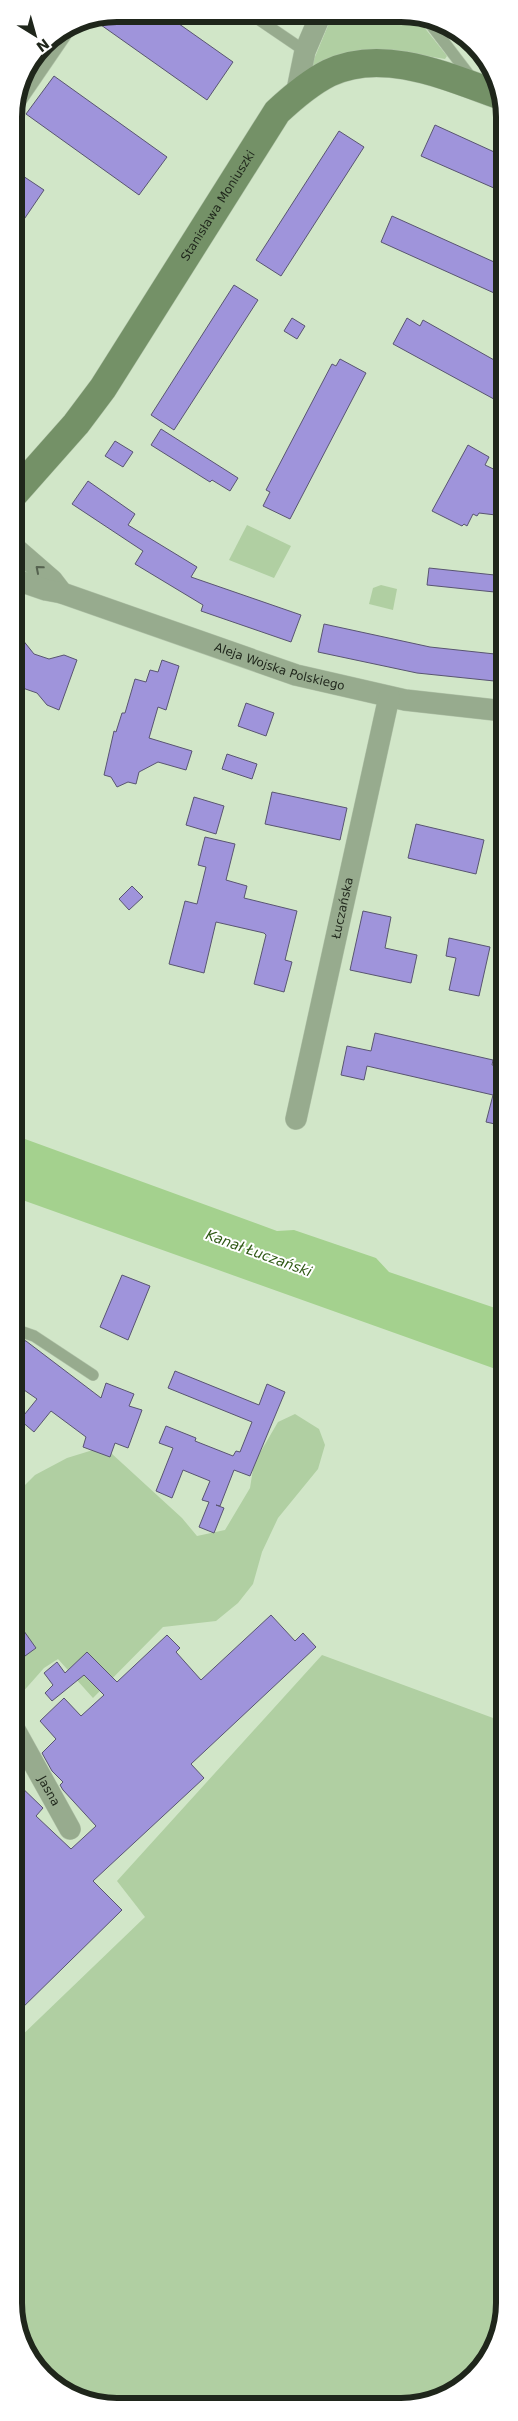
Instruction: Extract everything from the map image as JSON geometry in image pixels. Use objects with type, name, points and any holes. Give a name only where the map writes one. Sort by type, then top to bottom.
[{"type":"street","points":[[296,95],[305,51],[317,23]]},
{"type":"street","name":"Stanisława Moniuszki","points":[[23,484],[76,424],[103,388],[277,112],[296,95],[331,72],[351,66],[374,64],[409,65],[448,76],[489,91]]},
{"type":"street","name":"Aleja Wojska Polskiego","points":[[23,555],[52,580],[62,593]]},
{"type":"street","name":"Aleja Wojska Polskiego","points":[[23,582],[62,593],[296,676],[389,697],[496,710]]},
{"type":"street","name":"Łuczańska","points":[[296,1119],[389,697]]},
{"type":"street","name":"Jasna","points":[[22,1743],[70,1829]]},
{"type":"lane","points":[[264,23],[305,51]]},
{"type":"lane","points":[[436,30],[489,91]]},
{"type":"lane","points":[[26,94],[63,40]]},
{"type":"lane","points":[[22,1332],[34,1336],[93,1375]]},
{"type":"shaded area","points":[[329,23],[419,24],[422,25],[447,56],[445,59],[402,52],[314,68],[312,64]]},
{"type":"shaded area","points":[[247,525],[291,546],[274,578],[229,560]]},
{"type":"shaded area","points":[[381,585],[397,589],[393,610],[369,604],[373,588]]},
{"type":"shaded area","points":[[295,1414],[319,1429],[325,1445],[318,1469],[278,1518],[262,1552],[253,1584],[238,1603],[216,1621],[163,1627],[93,1698],[58,1659],[44,1668],[22,1693],[22,1488],[35,1475],[67,1458],[93,1450],[111,1453],[182,1518],[197,1536],[225,1530],[250,1488],[254,1463],[278,1422]]},
{"type":"shaded area","points":[[322,1655],[495,1719],[495,2310],[494,2322],[483,2351],[468,2371],[453,2383],[443,2389],[413,2398],[111,2398],[99,2397],[70,2386],[50,2371],[38,2356],[32,2346],[26,2328],[22,2304],[22,2035],[145,1917],[117,1881]]},
{"type":"water","name":"Kanał Łuczański","points":[[23,1138],[277,1231],[294,1230],[376,1258],[389,1272],[495,1308],[495,1369],[23,1200]]},
{"type":"building","points":[[111,23],[178,23],[233,62],[207,100],[101,25]]},
{"type":"building","points":[[54,76],[167,157],[139,195],[26,114]]},
{"type":"building","points":[[435,125],[496,153],[496,189],[421,156]]},
{"type":"building","points":[[339,131],[364,147],[281,276],[256,260]]},
{"type":"building","points":[[23,176],[44,190],[23,221]]},
{"type":"building","points":[[392,216],[496,263],[496,294],[381,242]]},
{"type":"building","points":[[234,285],[258,300],[174,430],[151,415]]},
{"type":"building","points":[[292,318],[305,326],[297,339],[284,331]]},
{"type":"building","points":[[407,318],[420,326],[423,320],[496,361],[496,400],[393,344]]},
{"type":"building","points":[[340,359],[366,373],[290,519],[263,506],[270,492],[266,490],[332,364],[336,366]]},
{"type":"building","points":[[161,429],[238,478],[230,491],[212,480],[210,482],[151,445]]},
{"type":"building","points":[[115,441],[133,452],[123,467],[105,456]]},
{"type":"building","points":[[468,445],[489,457],[485,465],[496,470],[496,515],[479,513],[477,516],[473,514],[467,526],[464,524],[462,526],[432,511]]},
{"type":"building","points":[[88,481],[135,514],[128,525],[197,567],[191,577],[301,615],[291,642],[201,611],[203,605],[135,564],[143,551],[72,504]]},
{"type":"building","points":[[429,568],[496,575],[496,592],[427,585]]},
{"type":"building","points":[[324,624],[430,647],[496,654],[496,681],[417,673],[318,652]]},
{"type":"building","points":[[23,640],[34,654],[49,659],[64,655],[77,660],[59,710],[47,705],[37,693],[23,688]]},
{"type":"building","points":[[162,660],[179,666],[166,710],[158,707],[149,738],[192,751],[186,770],[158,762],[139,772],[136,784],[128,782],[117,787],[111,777],[104,775],[114,731],[116,732],[122,713],[125,713],[135,679],[146,682],[150,670],[158,672]]},
{"type":"building","points":[[246,703],[274,713],[266,736],[238,726]]},
{"type":"building","points":[[227,754],[257,764],[252,779],[222,769]]},
{"type":"building","points":[[272,792],[347,808],[340,840],[265,824]]},
{"type":"building","points":[[194,797],[224,806],[216,834],[186,825]]},
{"type":"building","points":[[416,824],[484,840],[476,874],[408,858]]},
{"type":"building","points":[[205,837],[235,844],[226,880],[247,886],[244,898],[297,911],[285,960],[292,962],[284,992],[254,984],[266,935],[264,933],[216,922],[204,973],[169,964],[185,901],[197,904],[206,867],[198,865]]},
{"type":"building","points":[[132,886],[143,897],[129,910],[119,899]]},
{"type":"building","points":[[363,911],[391,917],[385,948],[417,955],[411,983],[350,970]]},
{"type":"building","points":[[449,938],[490,947],[479,996],[449,990],[456,958],[446,956]]},
{"type":"building","points":[[375,1033],[493,1060],[492,1065],[496,1065],[496,1124],[486,1122],[493,1095],[367,1066],[364,1080],[341,1075],[347,1046],[371,1051]]},
{"type":"building","points":[[122,1275],[150,1286],[128,1340],[100,1327]]},
{"type":"building","points":[[22,1340],[101,1398],[106,1383],[134,1394],[129,1406],[142,1410],[128,1448],[115,1443],[110,1457],[83,1447],[86,1437],[51,1411],[34,1432],[22,1422],[22,1417],[37,1399],[22,1389]]},
{"type":"building","points":[[175,1371],[259,1405],[267,1384],[285,1392],[250,1476],[234,1470],[220,1506],[216,1505],[224,1508],[214,1533],[199,1527],[209,1502],[202,1500],[210,1481],[183,1470],[172,1498],[156,1491],[173,1448],[159,1443],[166,1426],[196,1438],[195,1441],[233,1456],[236,1451],[240,1452],[252,1422],[168,1388]]},
{"type":"building","points":[[271,1615],[295,1641],[303,1633],[316,1647],[191,1764],[204,1778],[93,1881],[122,1910],[22,2008],[22,1788],[43,1808],[36,1816],[71,1849],[96,1826],[63,1790],[60,1785],[63,1782],[52,1771],[42,1753],[56,1739],[40,1721],[64,1698],[81,1716],[104,1695],[84,1675],[52,1701],[45,1693],[53,1685],[44,1673],[57,1662],[65,1673],[87,1652],[117,1682],[167,1635],[180,1648],[176,1652],[201,1680]]},
{"type":"building","points":[[22,1629],[36,1648],[22,1658]]}]
